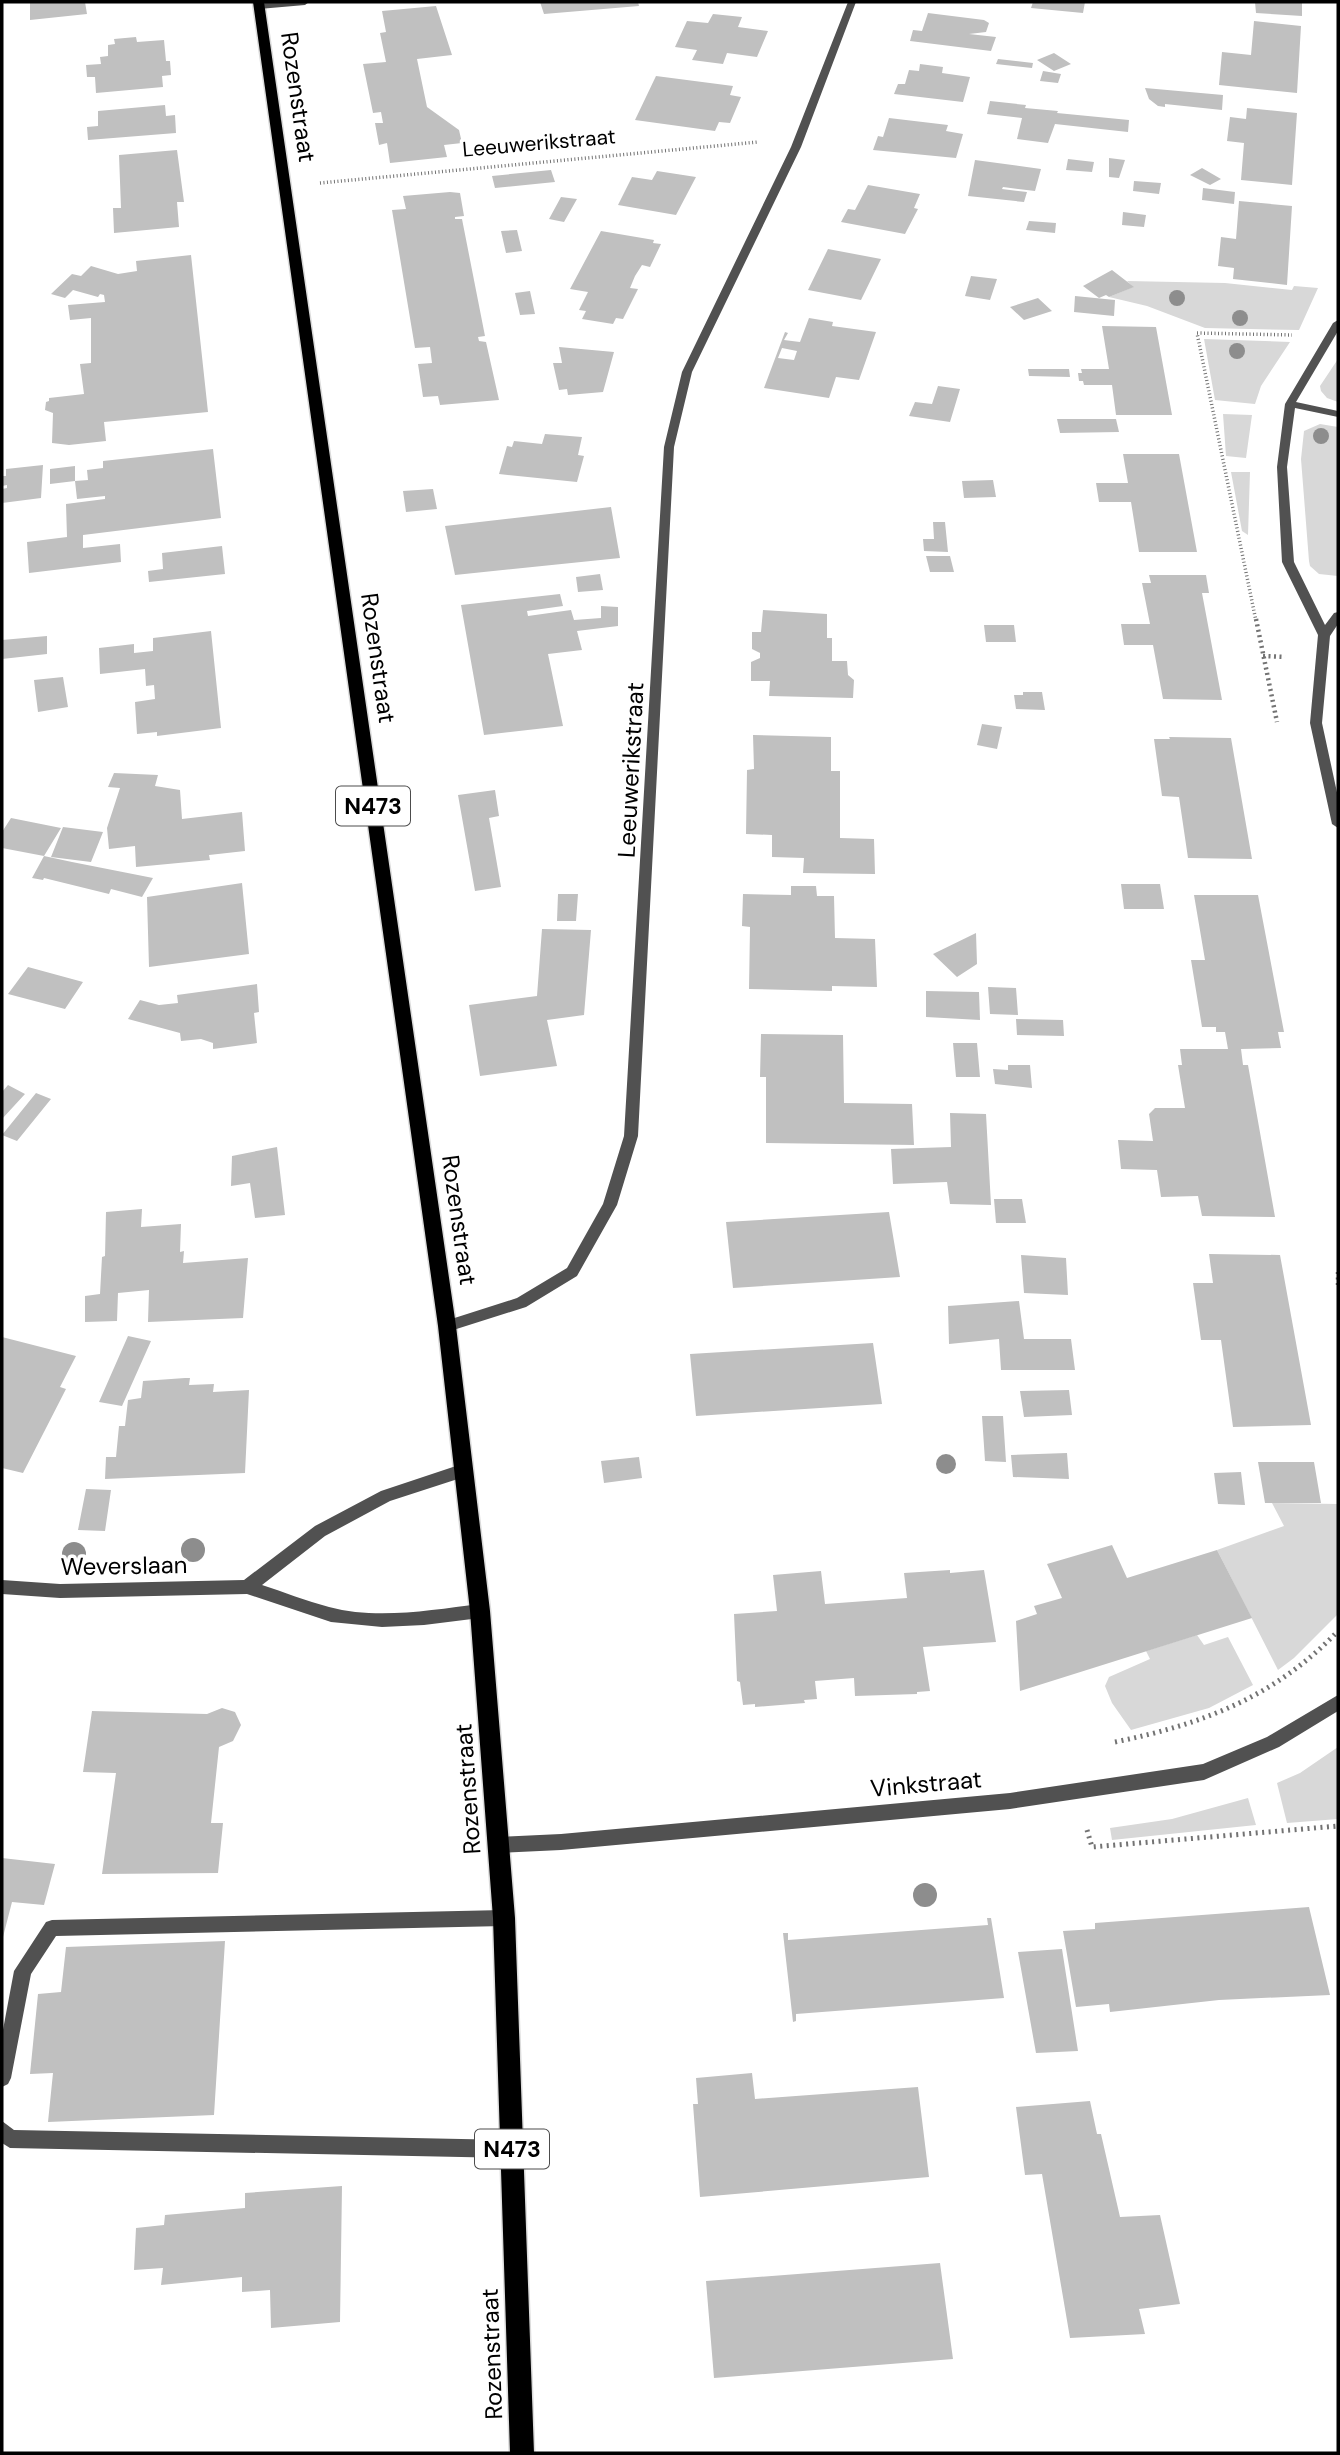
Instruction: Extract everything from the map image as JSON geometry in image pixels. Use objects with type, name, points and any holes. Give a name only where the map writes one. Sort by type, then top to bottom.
[{"type":"main road","name":"Rozenstraat","points":[[258,4],[447,1326],[462,1471],[481,1611],[504,1918],[522,2453]]},
{"type":"street","points":[[258,4],[305,2]]},
{"type":"street","name":"Leeuwerikstraat","points":[[447,1326],[521,1303],[572,1272],[610,1205],[631,1136],[669,447],[687,372],[796,147],[852,2]]},
{"type":"street","points":[[1338,323],[1290,404],[1282,467],[1289,562],[1324,635],[1316,723],[1338,824]]},
{"type":"street","points":[[1290,404],[1338,414]]},
{"type":"street","points":[[1324,635],[1338,616]]},
{"type":"street","points":[[1324,635],[1338,634]]},
{"type":"street","points":[[247,1587],[320,1531],[386,1496],[462,1471]]},
{"type":"street","name":"Weverslaan","points":[[2,1587],[60,1591],[247,1587],[331,1615],[382,1620],[481,1611]]},
{"type":"street","name":"Vinkstraat","points":[[499,1845],[561,1842],[982,1804],[1204,1772],[1273,1742],[1338,1702]]},
{"type":"street","points":[[2,2078],[23,1971],[52,1928],[504,1918]]},
{"type":"street","points":[[2,2130],[10,2139],[512,2150]]},
{"type":"path","name":"Leeuwerikstraat","points":[[285,187],[760,141],[796,147]]},
{"type":"path","points":[[1338,1272],[1338,1285]]},
{"type":"path","points":[[1101,1745],[1193,1723],[1246,1701],[1295,1672],[1338,1631]]},
{"type":"path","points":[[1076,1791],[1092,1847],[1338,1826]]},
{"type":"shaded area","points":[[1127,281],[1225,283],[1292,290],[1294,286],[1318,288],[1299,330],[1205,328],[1147,306],[1109,297],[1133,287]]},
{"type":"shaded area","points":[[1204,339],[1290,342],[1261,386],[1255,404],[1215,400]]},
{"type":"shaded area","points":[[1338,359],[1338,402],[1327,398],[1320,386]]},
{"type":"shaded area","points":[[1223,414],[1252,415],[1246,458],[1226,456]]},
{"type":"shaded area","points":[[1320,424],[1338,427],[1338,576],[1319,574],[1310,566],[1309,561],[1301,459],[1304,431]]},
{"type":"shaded area","points":[[1231,472],[1250,472],[1248,535],[1242,531]]},
{"type":"shaded area","points":[[1272,1503],[1338,1504],[1338,1614],[1294,1658],[1278,1670],[1217,1550],[1284,1526]]},
{"type":"shaded area","points":[[1197,1635],[1204,1645],[1228,1637],[1253,1685],[1209,1708],[1131,1730],[1112,1703],[1105,1686],[1109,1677],[1150,1659],[1146,1651]]},
{"type":"shaded area","points":[[1338,1747],[1338,1819],[1287,1823],[1277,1783],[1300,1773]]},
{"type":"shaded area","points":[[1248,1798],[1256,1825],[1112,1840],[1110,1828],[1172,1819]]},
{"type":"building","points":[[30,2],[85,2],[87,14],[30,20]]},
{"type":"building","points":[[540,2],[638,2],[639,6],[544,14]]},
{"type":"building","points":[[1033,2],[1085,2],[1083,13],[1031,8]]},
{"type":"building","points":[[1255,2],[1302,2],[1302,16],[1256,13]]},
{"type":"building","points":[[436,6],[452,55],[417,59],[427,107],[459,130],[462,143],[444,145],[447,157],[390,163],[387,143],[379,145],[375,123],[383,123],[381,112],[373,113],[363,64],[386,62],[380,33],[386,32],[382,11]]},
{"type":"building","points":[[928,13],[984,20],[989,23],[986,32],[969,34],[996,37],[991,51],[910,41],[913,30],[922,31]]},
{"type":"building","points":[[713,14],[742,17],[738,27],[768,31],[757,57],[727,53],[723,64],[692,60],[697,50],[675,47],[687,21],[708,23]]},
{"type":"building","points":[[1254,21],[1301,26],[1297,93],[1219,85],[1222,52],[1251,55]]},
{"type":"building","points":[[136,37],[137,42],[164,40],[166,61],[170,61],[171,75],[162,76],[163,87],[96,93],[95,77],[87,77],[86,65],[101,64],[100,57],[108,56],[108,45],[115,44],[114,39]]},
{"type":"building","points":[[1054,53],[1071,64],[1054,71],[1037,60]]},
{"type":"building","points":[[998,59],[1033,63],[1032,68],[996,64]]},
{"type":"building","points":[[920,64],[943,67],[942,73],[970,77],[963,102],[894,94],[898,84],[905,84],[909,70],[919,71]]},
{"type":"building","points":[[1043,71],[1061,74],[1058,83],[1040,81]]},
{"type":"building","points":[[656,76],[733,86],[730,95],[741,97],[730,123],[719,122],[715,131],[635,120]]},
{"type":"building","points":[[1145,88],[1223,95],[1222,110],[1165,104],[1165,107],[1158,106],[1149,99]]},
{"type":"building","points":[[990,101],[1026,105],[1025,108],[1058,111],[1057,113],[1129,120],[1128,132],[1055,124],[1048,143],[1017,139],[1022,118],[987,114]]},
{"type":"building","points":[[165,105],[166,116],[175,115],[176,133],[88,140],[87,127],[98,126],[98,111]]},
{"type":"building","points":[[1247,108],[1297,113],[1292,185],[1241,180],[1244,143],[1227,141],[1230,117],[1246,119]]},
{"type":"building","points":[[889,118],[948,125],[946,131],[963,134],[956,158],[873,150],[878,136],[883,137]]},
{"type":"building","points":[[177,150],[184,202],[177,202],[179,227],[114,233],[113,208],[121,208],[119,155]]},
{"type":"building","points":[[1109,158],[1125,160],[1119,178],[1109,177]]},
{"type":"building","points":[[1068,159],[1094,162],[1092,172],[1066,170]]},
{"type":"building","points":[[975,160],[1041,169],[1035,191],[1003,187],[1002,189],[1027,192],[1024,202],[968,196]]},
{"type":"building","points":[[1202,168],[1221,179],[1210,185],[1190,175]]},
{"type":"building","points":[[551,170],[555,182],[495,188],[492,176]]},
{"type":"building","points":[[657,171],[696,177],[676,215],[618,205],[632,177],[652,180]]},
{"type":"building","points":[[1134,181],[1161,183],[1159,194],[1133,191]]},
{"type":"building","points":[[868,185],[920,194],[914,208],[918,209],[905,234],[841,222],[848,209],[855,210]]},
{"type":"building","points":[[1203,188],[1235,192],[1234,204],[1202,200]]},
{"type":"building","points":[[460,193],[464,216],[455,219],[462,219],[485,336],[478,337],[479,341],[486,342],[499,400],[440,405],[438,396],[423,397],[418,364],[432,363],[430,347],[415,348],[392,210],[406,209],[403,196]]},
{"type":"building","points":[[561,197],[577,199],[564,222],[549,219]]},
{"type":"building","points":[[1239,201],[1292,206],[1287,285],[1233,279],[1234,268],[1218,266],[1221,237],[1236,239]]},
{"type":"building","points":[[1123,212],[1146,215],[1144,227],[1122,225]]},
{"type":"building","points":[[1029,221],[1056,223],[1055,233],[1026,230]]},
{"type":"building","points":[[517,230],[522,251],[506,253],[501,231]]},
{"type":"building","points":[[601,231],[654,240],[653,243],[661,244],[650,267],[642,265],[635,276],[630,288],[638,289],[623,319],[616,318],[613,324],[582,319],[586,311],[579,310],[588,292],[570,289]]},
{"type":"building","points":[[828,249],[881,259],[861,300],[808,290]]},
{"type":"building","points":[[191,255],[208,412],[104,422],[106,441],[69,445],[52,443],[53,413],[45,410],[46,402],[49,398],[84,394],[80,364],[91,363],[91,318],[70,320],[68,305],[105,302],[104,295],[100,294],[98,297],[73,290],[65,298],[51,294],[72,274],[81,276],[91,266],[118,274],[137,271],[136,261]]},
{"type":"building","points":[[1112,270],[1134,287],[1099,298],[1083,286]]},
{"type":"building","points":[[971,276],[997,279],[990,300],[965,296]]},
{"type":"building","points":[[530,291],[535,314],[520,315],[515,293]]},
{"type":"building","points":[[1075,296],[1115,300],[1114,316],[1074,312]]},
{"type":"building","points":[[1038,298],[1052,311],[1024,320],[1010,307]]},
{"type":"building","points":[[809,318],[833,322],[832,326],[876,332],[859,380],[836,377],[829,398],[764,388],[785,332],[788,333],[784,340],[800,342]],"holes":[[[782,348],[797,351],[794,360],[778,358]]]},
{"type":"building","points":[[1102,326],[1156,327],[1172,415],[1116,415],[1112,385],[1084,385],[1083,381],[1079,381],[1078,373],[1082,373],[1081,369],[1109,369]]},
{"type":"building","points":[[559,347],[614,352],[603,392],[568,395],[567,389],[559,390],[553,363],[562,363]]},
{"type":"building","points":[[1028,369],[1069,369],[1070,377],[1029,376]]},
{"type":"building","points":[[938,386],[960,389],[950,422],[909,416],[915,402],[932,404]]},
{"type":"building","points":[[1057,419],[1116,419],[1119,432],[1060,433]]},
{"type":"building","points":[[545,434],[582,437],[578,455],[584,456],[577,482],[499,474],[507,446],[512,447],[514,441],[542,444]]},
{"type":"building","points":[[213,449],[221,518],[83,535],[83,548],[120,544],[121,562],[29,573],[27,542],[67,537],[66,504],[105,499],[105,496],[77,499],[75,481],[88,480],[87,470],[103,468],[103,461]]},
{"type":"building","points":[[1123,454],[1179,454],[1197,552],[1139,552],[1131,502],[1099,502],[1096,483],[1128,483]]},
{"type":"building","points":[[43,465],[41,498],[2,503],[2,489],[7,488],[7,485],[2,486],[2,476],[6,476],[6,469]]},
{"type":"building","points":[[75,466],[75,481],[50,484],[50,469]]},
{"type":"building","points":[[993,480],[996,497],[964,498],[962,481]]},
{"type":"building","points":[[433,489],[437,509],[406,512],[403,491]]},
{"type":"building","points":[[611,507],[620,558],[455,575],[445,526]]},
{"type":"building","points":[[933,522],[945,522],[948,552],[924,551],[923,539],[934,539]]},
{"type":"building","points":[[222,546],[225,574],[149,582],[148,571],[163,569],[162,553]]},
{"type":"building","points":[[926,556],[950,556],[954,572],[930,572]]},
{"type":"building","points":[[600,574],[603,590],[578,592],[576,577]]},
{"type":"building","points":[[1149,575],[1206,575],[1209,593],[1202,593],[1222,700],[1163,699],[1153,645],[1124,645],[1121,624],[1150,624],[1142,583],[1151,583]]},
{"type":"building","points":[[560,594],[563,606],[527,611],[528,616],[571,610],[574,620],[601,618],[601,606],[618,607],[618,626],[577,631],[582,650],[548,654],[563,726],[484,735],[461,605]]},
{"type":"building","points":[[763,610],[827,614],[827,638],[832,638],[832,661],[847,661],[848,675],[854,680],[853,698],[769,696],[770,681],[751,681],[751,662],[760,658],[760,653],[752,649],[752,632],[761,632]]},
{"type":"building","points":[[984,625],[1014,625],[1016,642],[986,642]]},
{"type":"building","points":[[211,631],[221,728],[157,736],[157,732],[137,734],[135,702],[155,699],[154,685],[146,686],[145,669],[100,674],[99,648],[134,644],[134,653],[153,651],[153,638]]},
{"type":"building","points":[[47,636],[47,654],[2,659],[2,640]]},
{"type":"building","points":[[63,677],[68,707],[38,712],[34,680]]},
{"type":"building","points":[[1023,692],[1042,692],[1045,710],[1016,709],[1014,695],[1023,695]]},
{"type":"building","points":[[982,724],[1002,727],[997,749],[977,745]]},
{"type":"building","points":[[753,735],[831,737],[831,771],[840,771],[840,838],[874,839],[875,874],[803,873],[804,858],[772,857],[772,835],[746,834],[747,770],[754,769]]},
{"type":"building","points":[[1169,737],[1231,738],[1252,859],[1188,858],[1179,797],[1162,796],[1154,739],[1170,739]]},
{"type":"building","points":[[114,773],[158,775],[155,786],[180,790],[182,819],[242,812],[245,851],[209,855],[210,860],[136,867],[135,846],[109,849],[107,828],[120,788],[108,787]]},
{"type":"building","points":[[495,790],[499,816],[489,818],[501,887],[475,891],[458,795]]},
{"type":"building","points":[[11,818],[61,828],[44,856],[2,848],[2,832]]},
{"type":"building","points":[[63,827],[103,832],[91,862],[51,857]]},
{"type":"building","points":[[44,856],[153,878],[142,897],[111,889],[109,894],[44,878],[32,878]]},
{"type":"building","points":[[242,883],[249,954],[149,967],[147,897]]},
{"type":"building","points":[[1121,884],[1160,884],[1164,909],[1124,909]]},
{"type":"building","points":[[791,886],[816,886],[817,896],[834,896],[835,938],[875,939],[877,987],[832,986],[832,991],[749,989],[750,927],[742,926],[743,894],[791,895]]},
{"type":"building","points":[[558,894],[578,894],[576,921],[557,921]]},
{"type":"building","points":[[1194,895],[1258,895],[1284,1032],[1278,1032],[1281,1048],[1241,1049],[1243,1065],[1248,1065],[1275,1217],[1202,1216],[1198,1196],[1161,1197],[1157,1170],[1121,1169],[1118,1140],[1153,1141],[1149,1114],[1155,1108],[1185,1108],[1178,1065],[1182,1065],[1180,1049],[1228,1049],[1225,1032],[1216,1032],[1216,1027],[1202,1027],[1191,960],[1205,960]]},
{"type":"building","points":[[542,929],[591,930],[584,1015],[547,1020],[557,1066],[480,1076],[469,1005],[537,996]]},
{"type":"building","points":[[976,933],[977,964],[957,977],[933,954]]},
{"type":"building","points":[[28,967],[83,982],[65,1009],[8,994]]},
{"type":"building","points":[[257,984],[259,1012],[254,1013],[257,1043],[213,1049],[213,1043],[201,1039],[181,1041],[180,1033],[128,1019],[140,1000],[159,1005],[178,1003],[177,995]]},
{"type":"building","points":[[988,987],[1016,988],[1018,1015],[990,1014]]},
{"type":"building","points":[[926,991],[979,992],[980,1020],[926,1017]]},
{"type":"building","points":[[1016,1019],[1063,1020],[1064,1036],[1017,1035]]},
{"type":"building","points":[[761,1034],[843,1035],[844,1103],[912,1104],[914,1145],[766,1143],[766,1077],[760,1077]]},
{"type":"building","points":[[953,1043],[977,1043],[980,1077],[956,1077]]},
{"type":"building","points":[[1008,1065],[1030,1065],[1032,1088],[995,1084],[993,1069],[1008,1070]]},
{"type":"building","points":[[8,1085],[25,1094],[2,1119],[2,1092]]},
{"type":"building","points":[[36,1093],[51,1099],[17,1141],[2,1135]]},
{"type":"building","points":[[950,1113],[986,1114],[991,1205],[950,1204],[947,1182],[893,1184],[891,1149],[951,1147]]},
{"type":"building","points":[[277,1147],[285,1215],[255,1218],[250,1183],[231,1186],[232,1156]]},
{"type":"building","points":[[994,1199],[1022,1199],[1026,1223],[996,1223]]},
{"type":"building","points":[[142,1209],[141,1227],[181,1224],[180,1252],[184,1251],[183,1263],[248,1258],[243,1318],[148,1322],[149,1290],[118,1293],[117,1321],[85,1322],[85,1296],[100,1294],[102,1257],[105,1256],[106,1212]]},
{"type":"building","points":[[889,1212],[900,1277],[733,1288],[726,1222]]},
{"type":"building","points":[[1209,1254],[1280,1255],[1311,1425],[1233,1427],[1221,1340],[1201,1340],[1193,1283],[1213,1283]]},
{"type":"building","points":[[1021,1255],[1066,1258],[1068,1295],[1024,1293]]},
{"type":"building","points":[[1019,1301],[1024,1339],[1071,1339],[1075,1370],[1001,1370],[999,1339],[949,1344],[948,1306]]},
{"type":"building","points":[[128,1336],[151,1341],[122,1406],[99,1402]]},
{"type":"building","points":[[2,1337],[76,1356],[60,1387],[66,1389],[23,1473],[2,1468]]},
{"type":"building","points":[[873,1343],[882,1404],[696,1416],[690,1354]]},
{"type":"building","points":[[190,1378],[189,1385],[214,1384],[213,1392],[249,1390],[245,1473],[105,1479],[106,1457],[116,1457],[119,1426],[125,1426],[128,1400],[141,1398],[143,1381]]},
{"type":"building","points":[[1069,1390],[1072,1415],[1024,1417],[1020,1391]]},
{"type":"building","points":[[982,1416],[1003,1416],[1006,1462],[985,1461]]},
{"type":"building","points":[[1067,1453],[1069,1479],[1013,1477],[1011,1455]]},
{"type":"building","points":[[639,1457],[642,1478],[604,1483],[601,1461]]},
{"type":"building","points":[[1258,1462],[1314,1462],[1321,1503],[1265,1503]]},
{"type":"building","points":[[1241,1472],[1245,1505],[1218,1504],[1214,1473]]},
{"type":"building","points":[[86,1489],[111,1490],[105,1531],[78,1530]]},
{"type":"building","points":[[1112,1545],[1127,1578],[1217,1550],[1252,1618],[1020,1691],[1016,1621],[1037,1614],[1034,1606],[1062,1598],[1047,1564]]},
{"type":"building","points":[[950,1570],[950,1573],[984,1570],[996,1642],[923,1647],[930,1691],[917,1694],[855,1696],[854,1678],[815,1681],[817,1699],[804,1700],[805,1703],[755,1707],[755,1704],[743,1705],[740,1682],[737,1681],[734,1614],[777,1611],[773,1575],[821,1571],[825,1604],[907,1598],[904,1573]]},
{"type":"building","points":[[222,1708],[235,1712],[241,1725],[233,1741],[219,1747],[211,1823],[223,1823],[218,1873],[102,1874],[116,1773],[83,1772],[92,1711],[207,1714]]},
{"type":"building","points":[[2,1858],[55,1864],[44,1905],[12,1902],[3,1937]]},
{"type":"building","points":[[1309,1907],[1330,1995],[1219,2000],[1110,2012],[1109,2004],[1076,2007],[1063,1931],[1095,1929],[1095,1923]]},
{"type":"building","points":[[987,1918],[991,1918],[1004,1998],[796,2014],[796,2021],[793,2022],[783,1933],[788,1933],[788,1940],[988,1925]]},
{"type":"building","points":[[225,1941],[214,2115],[48,2122],[53,2073],[30,2074],[38,1994],[61,1992],[66,1947]]},
{"type":"building","points":[[1062,1949],[1078,2051],[1036,2053],[1018,1952]]},
{"type":"building","points":[[752,2073],[755,2099],[918,2087],[929,2177],[700,2197],[693,2104],[698,2104],[696,2078]]},
{"type":"building","points":[[1090,2101],[1097,2134],[1101,2134],[1120,2217],[1160,2215],[1180,2304],[1139,2309],[1145,2334],[1070,2338],[1042,2174],[1025,2175],[1016,2107]]},
{"type":"building","points":[[342,2186],[340,2322],[271,2328],[270,2290],[242,2292],[242,2277],[161,2285],[163,2268],[134,2270],[136,2228],[164,2225],[165,2215],[245,2208],[245,2193]]},
{"type":"building","points":[[940,2263],[953,2359],[714,2378],[706,2281]]}]
